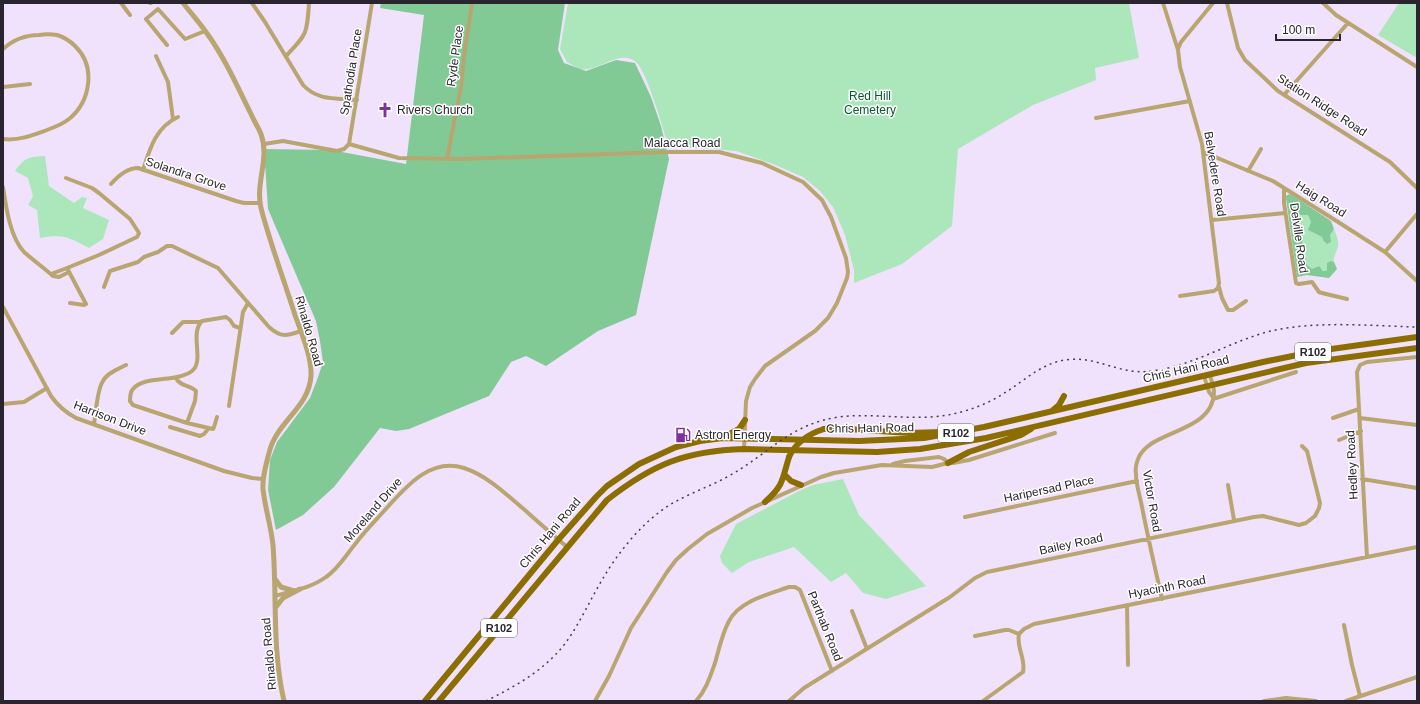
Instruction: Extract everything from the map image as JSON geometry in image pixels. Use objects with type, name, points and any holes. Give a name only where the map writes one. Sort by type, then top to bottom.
[{"type":"main road","name":"Chris Hani Road","points":[[425,701],[558,540],[602,492],[623,474],[639,464],[676,447],[700,441],[723,438],[883,441],[924,438],[956,433],[1317,351],[1417,337]]},
{"type":"main road","name":"Chris Hani Road","points":[[439,701],[607,500],[636,478],[648,471],[688,455],[744,448],[862,452],[920,449],[964,442],[1312,362],[1417,348]]},
{"type":"main road","points":[[1052,411],[1059,405],[1064,396]]},
{"type":"main road","points":[[723,438],[739,429],[744,420]]},
{"type":"main road","points":[[948,463],[970,452],[1021,435],[1037,425]]},
{"type":"main road","points":[[765,502],[778,489],[785,475],[789,457],[796,444],[806,436],[824,429],[909,433],[956,433]]},
{"type":"main road","points":[[785,475],[791,481],[801,485]]},
{"type":"street","points":[[121,3],[130,14]]},
{"type":"street","name":"Rinaldo Road","points":[[183,3],[205,31],[238,86],[264,144],[260,203],[301,331],[311,368],[308,391],[303,402],[275,435],[269,451],[263,479],[264,495],[273,544],[279,673],[284,701]]},
{"type":"street","points":[[252,3],[303,85],[312,93],[323,97],[357,100]]},
{"type":"street","points":[[286,56],[300,42],[305,34],[308,26],[309,3]]},
{"type":"street","name":"Spathodia Place","points":[[349,144],[372,3]]},
{"type":"street","name":"Ryde Place","points":[[447,159],[461,87],[472,3]]},
{"type":"street","name":"Belvedere Road","points":[[1163,3],[1178,50],[1180,67],[1203,152],[1219,287],[1222,298],[1228,310],[1233,310],[1246,301]]},
{"type":"street","points":[[1178,50],[1181,42],[1213,3]]},
{"type":"street","name":"Station Ridge Road","points":[[1227,3],[1241,55],[1258,73],[1284,95],[1390,162],[1417,188]]},
{"type":"street","points":[[1323,3],[1348,23],[1417,67]]},
{"type":"street","points":[[167,45],[147,20],[147,18],[158,9],[184,39],[205,31]]},
{"type":"street","points":[[1284,95],[1348,23]]},
{"type":"street","points":[[3,49],[23,37],[55,34],[67,39],[80,50],[84,56],[89,72],[85,97],[81,106],[69,119],[55,127],[31,136],[3,139]]},
{"type":"street","points":[[143,170],[152,143],[164,126],[175,118],[168,82],[156,56]]},
{"type":"street","points":[[3,87],[30,84]]},
{"type":"street","points":[[1096,118],[1190,101]]},
{"type":"street","points":[[264,144],[283,141],[337,151],[344,149],[349,144]]},
{"type":"street","name":"Malacca Road","points":[[349,144],[399,158],[447,159],[664,152],[718,152],[762,163],[802,182],[822,200],[827,209],[844,251],[848,272],[837,303],[828,318],[815,330],[774,359],[759,372],[748,393],[744,420],[744,448]]},
{"type":"street","points":[[1248,170],[1261,149]]},
{"type":"street","name":"Haig Road","points":[[1203,152],[1273,181],[1385,252],[1417,281]]},
{"type":"street","name":"Solandra Grove","points":[[111,184],[118,177],[134,168],[236,201],[244,203],[260,203]]},
{"type":"street","points":[[3,187],[12,231],[16,240],[24,251],[51,274],[57,277],[68,270],[136,237],[139,233],[130,219],[92,188],[66,178]]},
{"type":"street","name":"Delville Road","points":[[1284,188],[1285,213],[1294,281],[1297,284],[1312,282],[1319,292],[1347,299]]},
{"type":"street","points":[[1212,220],[1285,213]]},
{"type":"street","points":[[1385,252],[1417,214]]},
{"type":"street","points":[[104,287],[110,271],[133,264],[144,257],[158,252],[170,245],[218,268],[269,327],[277,333],[283,335],[301,331]]},
{"type":"street","points":[[68,270],[86,304],[70,303]]},
{"type":"street","points":[[1180,296],[1214,291],[1219,287]]},
{"type":"street","points":[[229,406],[240,328],[243,312],[248,303]]},
{"type":"street","name":"Harrison Drive","points":[[3,307],[47,388],[58,405],[66,412],[76,418],[224,471],[252,478],[263,479]]},
{"type":"street","points":[[172,333],[183,322],[200,322],[204,320],[226,317],[234,326],[240,328]]},
{"type":"street","points":[[200,322],[196,340],[198,355],[195,366],[190,372],[176,378],[150,380],[136,386],[132,390],[130,401],[133,405],[208,429],[214,428],[217,417]]},
{"type":"street","name":"Hedley Road","points":[[1367,557],[1357,372],[1360,366],[1367,362],[1417,357]]},
{"type":"street","points":[[94,424],[103,380],[116,370],[126,365]]},
{"type":"street","points":[[1207,375],[1210,385],[1214,390],[1213,398],[1296,372]]},
{"type":"street","points":[[176,378],[178,382],[196,391],[195,401],[187,423]]},
{"type":"street","points":[[3,404],[24,402],[47,388]]},
{"type":"street","name":"Victor Road","points":[[1162,599],[1137,480],[1136,464],[1143,450],[1152,443],[1185,428],[1210,409],[1213,398]]},
{"type":"street","points":[[1333,418],[1359,409]]},
{"type":"street","points":[[1360,418],[1417,425]]},
{"type":"street","points":[[170,427],[200,436],[208,429]]},
{"type":"street","points":[[1339,440],[1361,431]]},
{"type":"street","points":[[889,465],[932,467],[969,460],[1055,433]]},
{"type":"street","name":"Bailey Road","points":[[789,701],[804,688],[950,597],[982,574],[1234,520],[1263,516],[1299,525],[1306,523],[1315,516],[1319,508],[1319,496],[1307,451],[1302,446]]},
{"type":"street","points":[[595,701],[609,676],[631,628],[676,560],[696,541],[765,502],[821,477],[834,473],[939,457],[948,463]]},
{"type":"street","name":"Moreland Drive","points":[[275,596],[300,589],[320,581],[332,572],[368,529],[413,480],[428,471],[444,467],[455,466],[464,468],[484,477],[567,547]]},
{"type":"street","points":[[1362,479],[1417,488]]},
{"type":"street","name":"Haripersad Place","points":[[965,517],[1137,480]]},
{"type":"street","points":[[1228,485],[1234,520]]},
{"type":"street","name":"Hyacinth Road","points":[[1020,634],[1024,629],[1034,624],[1417,547]]},
{"type":"street","points":[[274,578],[281,587],[294,591]]},
{"type":"street","name":"Parthab Road","points":[[696,701],[707,684],[725,629],[732,616],[752,601],[789,587],[795,587],[800,590],[832,671]]},
{"type":"street","points":[[276,609],[283,598],[300,589]]},
{"type":"street","points":[[1127,605],[1128,665]]},
{"type":"street","points":[[852,611],[867,649]]},
{"type":"street","points":[[1344,625],[1353,672],[1360,696]]},
{"type":"street","points":[[975,636],[1005,630],[1020,634],[1018,646],[1023,664],[1023,672],[983,701]]},
{"type":"street","points":[[1346,701],[1417,677]]},
{"type":"street","points":[[1264,701],[1286,698],[1316,701]]},
{"type":"green space","points":[[381,3],[565,3],[558,50],[564,63],[586,71],[616,60],[635,63],[651,97],[661,126],[669,159],[636,315],[598,331],[546,366],[526,356],[511,362],[489,396],[409,429],[396,431],[380,428],[334,487],[303,515],[276,530],[268,490],[270,460],[277,442],[310,398],[323,362],[316,321],[268,209],[264,149],[331,150],[406,164],[424,15],[380,8]]},
{"type":"green space","name":"Red Hill Cemetery","points":[[568,3],[1129,3],[1139,58],[1095,68],[1096,80],[1033,105],[958,149],[952,226],[902,264],[854,283],[854,270],[845,235],[833,207],[820,191],[803,177],[773,164],[736,151],[705,148],[669,148],[650,89],[641,68],[634,60],[629,58],[621,58],[590,69],[577,68],[567,62],[560,49]]},
{"type":"green space","points":[[1399,3],[1417,3],[1417,58],[1378,35]]},
{"type":"green space","points":[[45,156],[49,186],[74,203],[82,197],[87,198],[83,208],[109,220],[103,239],[89,248],[66,237],[55,236],[40,238],[37,210],[28,205],[33,196],[28,178],[15,171],[25,160]]},
{"type":"green space","points":[[1289,194],[1331,221],[1334,229],[1330,235],[1331,242],[1327,244],[1322,237],[1308,230],[1311,222],[1308,215],[1297,215],[1299,222],[1297,231],[1303,244],[1307,265],[1312,269],[1319,266],[1323,271],[1326,271],[1327,263],[1331,261],[1334,262],[1337,269],[1329,278],[1307,275],[1297,277],[1286,198]]},
{"type":"green space","points":[[1298,214],[1308,215],[1311,222],[1312,232],[1322,237],[1330,235],[1334,229],[1338,240],[1338,246],[1334,262],[1331,261],[1327,266],[1326,271],[1313,269],[1307,265],[1303,244],[1297,231],[1299,222]]},
{"type":"green space","points":[[843,479],[859,515],[926,586],[886,599],[863,593],[846,573],[831,582],[794,547],[749,562],[732,573],[722,563],[720,556],[736,524],[801,490],[813,485]]},
{"type":"railway","points":[[486,701],[508,690],[528,677],[547,663],[556,654],[574,630],[615,560],[638,531],[656,515],[680,499],[727,477],[792,433],[806,426],[839,417],[928,417],[957,413],[988,402],[1012,388],[1036,371],[1056,362],[1069,359],[1093,361],[1138,372],[1151,371],[1181,364],[1252,337],[1285,328],[1322,325],[1417,327]]},
{"type":"place","name":"Rivers Church","points":[[385,110]]},
{"type":"place","name":"Astron Energy","points":[[683,435]]}]
